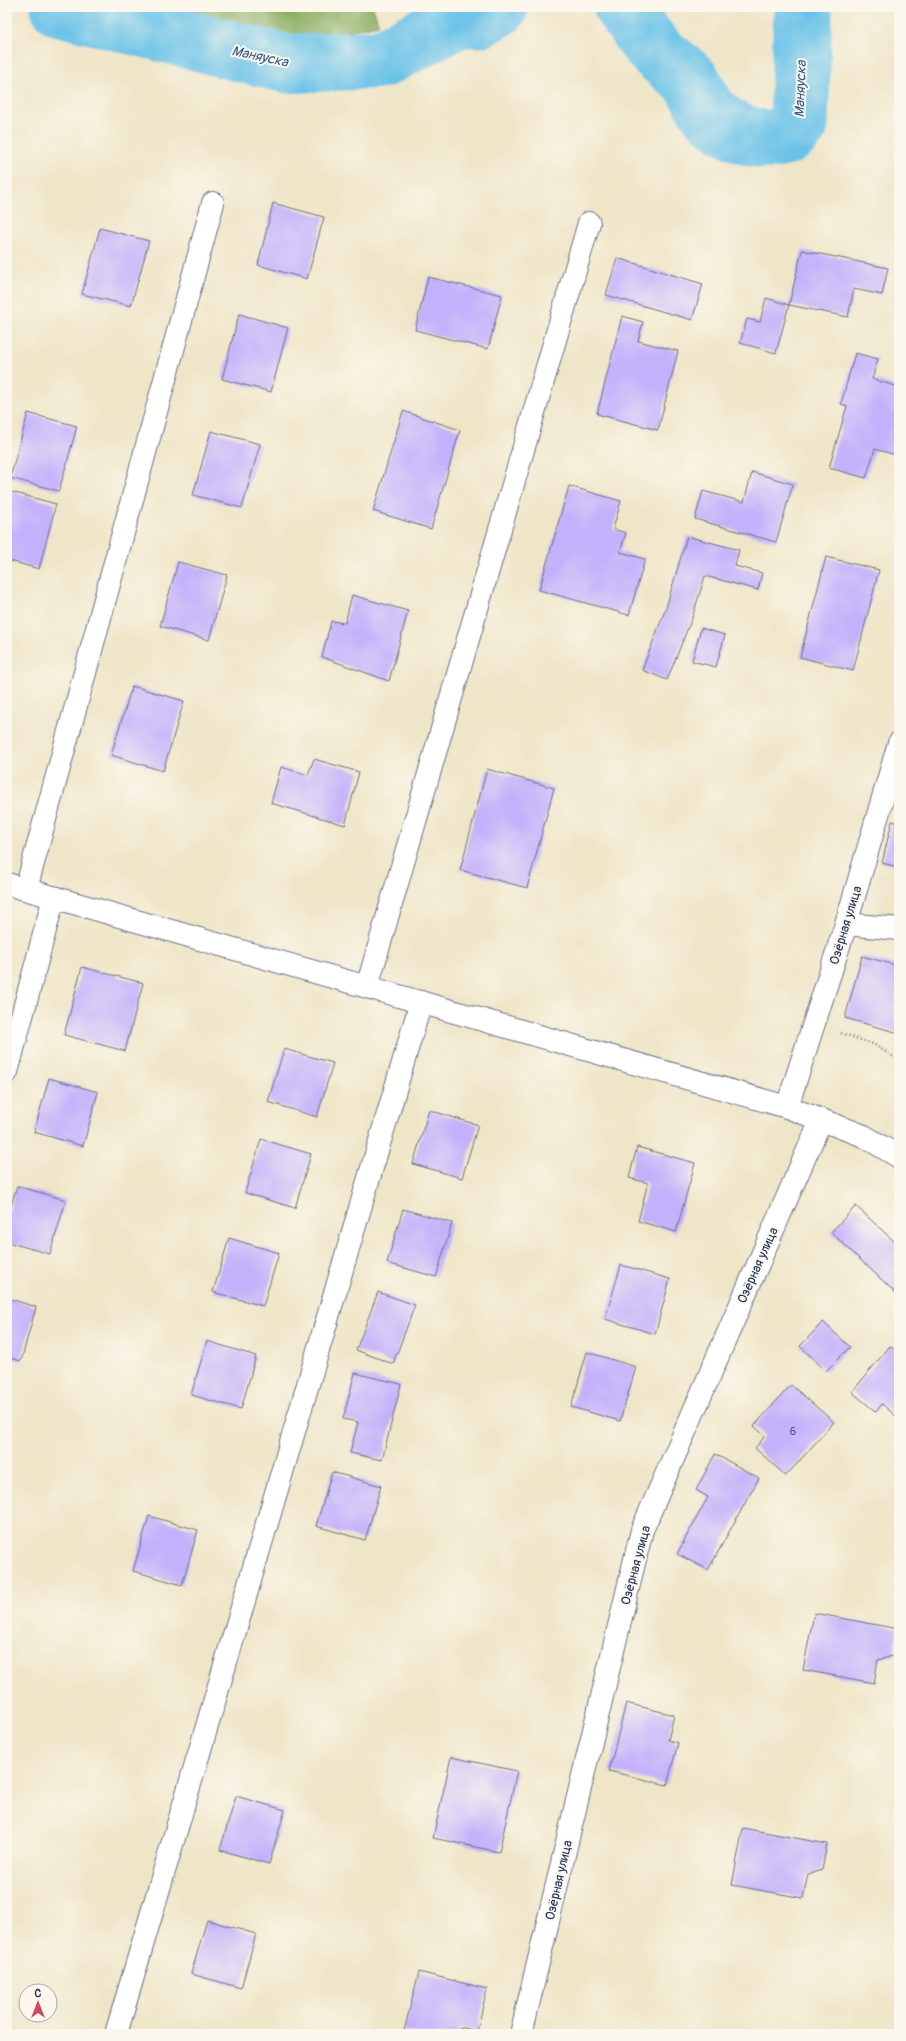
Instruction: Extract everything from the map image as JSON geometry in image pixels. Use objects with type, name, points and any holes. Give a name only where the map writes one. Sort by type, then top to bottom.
[{"type":"street","points":[[213,202],[16,886],[787,1107],[864,1136],[899,1157]]},
{"type":"street","points":[[367,987],[589,223]]},
{"type":"street","name":"Озёрная улица","points":[[787,1107],[846,924],[899,743]]},
{"type":"street","points":[[7,1072],[54,897]]},
{"type":"street","points":[[846,924],[899,929]]},
{"type":"street","points":[[116,2034],[421,1002]]},
{"type":"street","name":"Озёрная улица","points":[[522,2034],[642,1530],[821,1120]]},
{"type":"path","points":[[814,1024],[873,1044],[899,1060]]},
{"type":"green space","points":[[124,7],[373,7],[379,25],[287,42]]},
{"type":"building","points":[[273,203],[324,217],[307,279],[258,265]]},
{"type":"building","points":[[100,228],[149,241],[131,306],[82,294]]},
{"type":"building","points":[[802,250],[888,268],[882,295],[854,289],[848,317],[789,305]]},
{"type":"building","points":[[617,258],[703,284],[692,320],[606,295]]},
{"type":"building","points":[[428,277],[502,295],[488,349],[415,330]]},
{"type":"building","points":[[766,298],[789,305],[776,353],[740,343],[747,319],[760,322]]},
{"type":"building","points":[[239,314],[288,328],[271,392],[222,379]]},
{"type":"building","points":[[622,316],[643,322],[638,341],[678,351],[658,430],[597,414]]},
{"type":"building","points":[[855,353],[878,359],[872,379],[899,387],[899,456],[875,449],[866,478],[829,468],[847,406],[841,404]]},
{"type":"building","points":[[403,411],[460,430],[431,529],[373,511]]},
{"type":"building","points":[[28,413],[77,426],[59,491],[10,478]]},
{"type":"building","points":[[211,431],[260,444],[242,508],[193,495]]},
{"type":"building","points":[[752,472],[793,484],[776,542],[695,519],[703,491],[744,502]]},
{"type":"building","points":[[569,486],[621,501],[613,529],[626,533],[620,552],[645,559],[629,615],[539,590]]},
{"type":"building","points":[[8,491],[56,504],[39,569],[7,560]]},
{"type":"building","points":[[687,536],[739,550],[735,566],[762,573],[758,590],[705,576],[692,618],[667,680],[642,670],[666,608]]},
{"type":"building","points":[[826,557],[879,570],[853,671],[800,657]]},
{"type":"building","points":[[178,562],[227,575],[209,640],[160,626]]},
{"type":"building","points":[[352,595],[408,611],[389,681],[322,657],[331,621],[345,623]]},
{"type":"building","points":[[701,628],[725,635],[716,667],[692,661]]},
{"type":"building","points":[[132,686],[184,701],[163,771],[111,755]]},
{"type":"building","points":[[314,759],[359,772],[345,825],[271,803],[281,767],[308,775]]},
{"type":"building","points":[[487,769],[554,788],[527,888],[460,870]]},
{"type":"building","points":[[892,821],[899,823],[899,867],[882,863]]},
{"type":"building","points":[[862,956],[899,966],[899,1033],[845,1018]]},
{"type":"building","points":[[82,967],[143,983],[125,1051],[64,1035]]},
{"type":"building","points":[[284,1049],[333,1063],[317,1117],[268,1102]]},
{"type":"building","points":[[49,1078],[98,1092],[83,1146],[34,1132]]},
{"type":"building","points":[[429,1110],[478,1125],[462,1178],[413,1164]]},
{"type":"building","points":[[261,1139],[311,1154],[295,1208],[245,1193]]},
{"type":"building","points":[[637,1147],[695,1163],[676,1232],[638,1221],[648,1183],[629,1178]]},
{"type":"building","points":[[17,1186],[66,1200],[50,1254],[7,1242],[7,1218]]},
{"type":"building","points":[[856,1206],[899,1246],[899,1296],[831,1232]]},
{"type":"building","points":[[403,1209],[452,1223],[436,1277],[387,1263]]},
{"type":"building","points":[[229,1238],[279,1253],[263,1306],[213,1292]]},
{"type":"building","points":[[621,1265],[670,1279],[655,1334],[605,1319]]},
{"type":"building","points":[[378,1292],[415,1305],[393,1364],[356,1350]]},
{"type":"building","points":[[7,1298],[36,1307],[21,1361],[7,1357]]},
{"type":"building","points":[[823,1322],[850,1347],[826,1371],[800,1346]]},
{"type":"building","points":[[207,1341],[256,1356],[241,1409],[191,1395]]},
{"type":"building","points":[[890,1346],[899,1353],[899,1419],[882,1404],[876,1412],[852,1392]]},
{"type":"building","points":[[587,1352],[636,1367],[620,1421],[571,1407]]},
{"type":"building","points":[[355,1373],[401,1384],[382,1460],[350,1453],[358,1422],[343,1419]]},
{"type":"building","points":[[791,1385],[834,1422],[786,1476],[755,1448],[765,1436],[754,1426]]},
{"type":"building","points":[[715,1454],[759,1478],[708,1570],[677,1554],[708,1497],[696,1490]]},
{"type":"building","points":[[332,1472],[381,1486],[365,1540],[316,1526]]},
{"type":"building","points":[[149,1516],[198,1530],[182,1585],[133,1571]]},
{"type":"building","points":[[814,1613],[898,1629],[893,1656],[878,1660],[874,1683],[803,1670]]},
{"type":"building","points":[[626,1703],[674,1715],[668,1740],[678,1743],[667,1785],[609,1771]]},
{"type":"building","points":[[451,1757],[517,1771],[499,1852],[433,1838]]},
{"type":"building","points":[[236,1796],[285,1810],[269,1864],[220,1850]]},
{"type":"building","points":[[743,1828],[827,1844],[822,1870],[808,1874],[803,1898],[732,1885]]},
{"type":"building","points":[[207,1920],[256,1934],[241,1988],[191,1974]]},
{"type":"building","points":[[419,1972],[487,1989],[477,2031],[460,2027],[459,2034],[416,2034],[404,2031]]},
{"type":"waterway","name":"Маняуска","points":[[60,7],[287,64],[381,59],[459,18],[480,18],[499,7]]},
{"type":"waterway","name":"Маняуска","points":[[623,7],[654,49],[691,81],[710,113],[726,125],[745,135],[766,139],[776,139],[786,136],[799,124],[803,7]]}]
